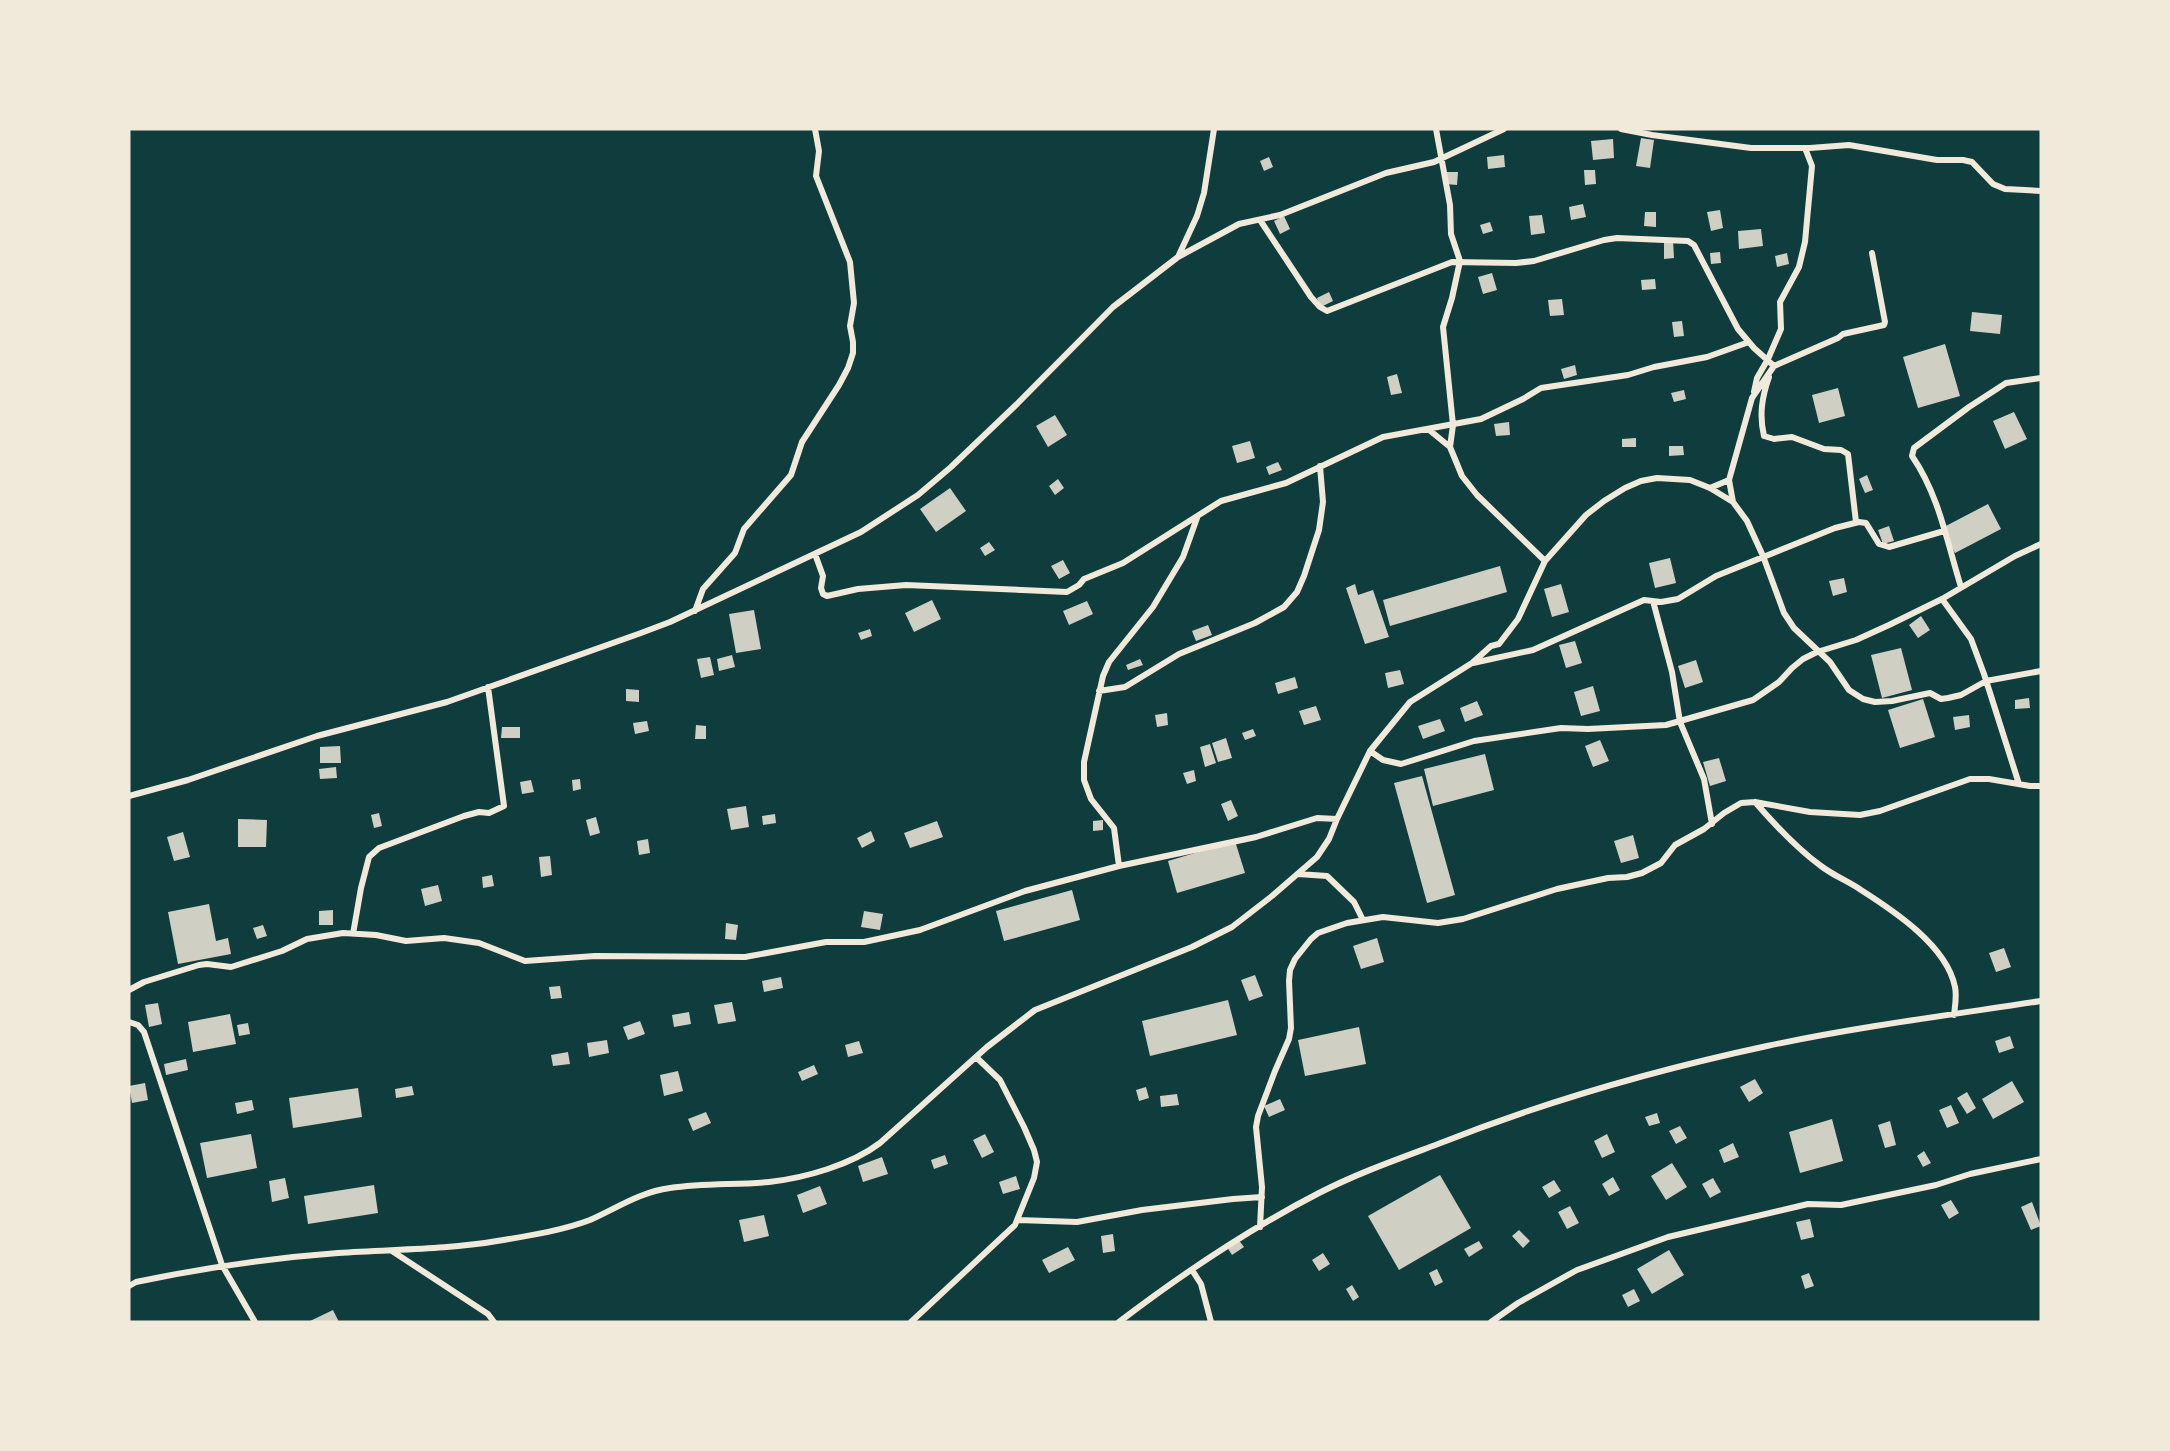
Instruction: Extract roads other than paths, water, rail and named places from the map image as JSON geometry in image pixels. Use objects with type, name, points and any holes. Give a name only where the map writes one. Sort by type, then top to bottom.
[{"type":"street","points":[[695,611],[703,589],[735,553],[748,525],[791,475],[802,442],[839,385],[848,368],[852,353],[853,342],[850,326],[854,303],[850,262],[816,176],[819,142],[815,129]]},
{"type":"street","points":[[1178,257],[1197,216],[1204,193],[1214,129]]},
{"type":"street","points":[[1436,129],[1449,205],[1451,234],[1460,261],[1443,327],[1453,425],[1450,447]]},
{"type":"street","points":[[129,796],[199,777],[317,736],[447,702],[641,633],[695,611],[861,532],[918,495],[951,467],[1113,307],[1178,257],[1228,228],[1280,215],[1386,173],[1442,159],[1504,129]]},
{"type":"street","points":[[1621,129],[1751,148],[1849,145],[1937,160],[1963,160],[1972,162],[1993,184],[2005,189],[2041,191]]},
{"type":"street","points":[[1733,502],[1729,480],[1757,378],[1781,329],[1780,302],[1799,267],[1805,242],[1812,166],[1805,148]]},
{"type":"street","points":[[1260,220],[1311,297],[1327,311],[1439,266],[1460,261],[1516,263],[1534,261],[1617,238],[1688,241],[1694,245],[1738,329],[1774,366]]},
{"type":"street","points":[[1752,398],[1774,366],[1844,334],[1884,325],[1886,321],[1872,254]]},
{"type":"street","points":[[815,554],[823,576],[821,588],[823,594],[827,596],[858,589],[906,585],[1066,592],[1079,585],[1084,579],[1123,563],[1221,501],[1286,483],[1383,438],[1481,420],[1541,388],[1628,375],[1654,367],[1707,357],[1749,342]]},
{"type":"street","points":[[1774,366],[1763,392],[1761,421],[1764,436],[1774,439],[1792,437],[1824,449],[1841,450],[1848,453],[1856,522]]},
{"type":"street","points":[[1961,587],[1934,495],[1925,474],[1912,456],[1914,448],[2006,382],[2041,378]]},
{"type":"street","points":[[1428,429],[1450,447],[1469,486],[1545,561]]},
{"type":"street","points":[[1099,691],[1125,687],[1179,654],[1255,623],[1284,607],[1297,592],[1319,530],[1323,502],[1320,466]]},
{"type":"street","points":[[129,1286],[146,1280],[222,1265],[286,1257],[457,1248],[547,1232],[588,1220],[644,1194],[669,1188],[771,1182],[796,1177],[865,1154],[976,1057],[1035,1010],[1192,946],[1232,927],[1298,874],[1317,857],[1329,839],[1370,751],[1410,702],[1472,663],[1491,646],[1499,644],[1518,620],[1545,561],[1586,515],[1604,501],[1641,481],[1657,478],[1690,480],[1710,488],[1733,502],[1748,521],[1784,613],[1794,628],[1830,662],[1849,690],[1863,699],[1875,702],[1930,693],[1941,699],[1955,697],[1986,681],[2041,671]]},
{"type":"street","points":[[1710,488],[1729,480]]},
{"type":"street","points":[[1119,866],[1114,828],[1091,799],[1084,780],[1084,762],[1102,676],[1109,662],[1153,607],[1184,557],[1197,517]]},
{"type":"street","points":[[1472,663],[1533,650],[1644,600],[1669,602],[1678,599],[1716,576],[1835,528],[1856,522],[1866,523],[1879,544],[1889,547],[1944,531]]},
{"type":"street","points":[[1370,751],[1383,760],[1401,764],[1474,741],[1528,735],[1543,730],[1650,726],[1680,722],[1753,700],[1779,682],[1792,668],[1818,652],[1889,626],[1942,599],[1998,564],[2041,544]]},
{"type":"street","points":[[1942,599],[1971,639],[2019,784]]},
{"type":"street","points":[[1653,601],[1672,672],[1680,722],[1704,779],[1712,824]]},
{"type":"street","points":[[353,934],[369,857],[379,848],[464,816],[479,812],[489,813],[504,806],[488,687]]},
{"type":"street","points":[[1260,1227],[1262,1197],[1256,1127],[1275,1071],[1289,1039],[1291,1028],[1288,981],[1290,970],[1295,959],[1318,933],[1363,920],[1383,917],[1438,923],[1463,919],[1557,889],[1642,873],[1661,863],[1675,845],[1712,824],[1732,807],[1741,803],[1755,802],[1810,812],[1860,815],[1880,812],[1970,779],[1989,779],[2041,786]]},
{"type":"street","points":[[1755,802],[1797,847],[1822,867],[1859,888],[1896,914],[1927,940],[1941,956],[1952,975],[1956,989],[1954,1015]]},
{"type":"street","points":[[129,990],[144,982],[199,965],[231,967],[282,951],[307,939],[343,933],[376,935],[406,941],[444,938],[479,943],[525,962],[595,956],[745,957],[826,942],[864,942],[921,930],[1025,891],[1119,866],[1256,837],[1317,818],[1337,819]]},
{"type":"street","points":[[1298,874],[1327,876],[1354,902],[1363,920]]},
{"type":"street","points":[[1119,1322],[1192,1270],[1318,1193],[1364,1171],[1554,1102],[1766,1047],[2041,1001]]},
{"type":"street","points":[[129,1022],[138,1025],[144,1032],[222,1265],[255,1322]]},
{"type":"street","points":[[910,1322],[1015,1225],[1034,1178],[1036,1162],[1034,1150],[1000,1080],[976,1057]]},
{"type":"street","points":[[1491,1322],[1577,1270],[1668,1237],[1808,1204],[1841,1205],[1936,1185],[1971,1174],[2041,1159]]},
{"type":"street","points":[[1018,1220],[1077,1222],[1142,1210],[1262,1197]]},
{"type":"street","points":[[392,1251],[488,1314],[494,1322]]},
{"type":"street","points":[[1192,1270],[1201,1284],[1210,1322]]}]
